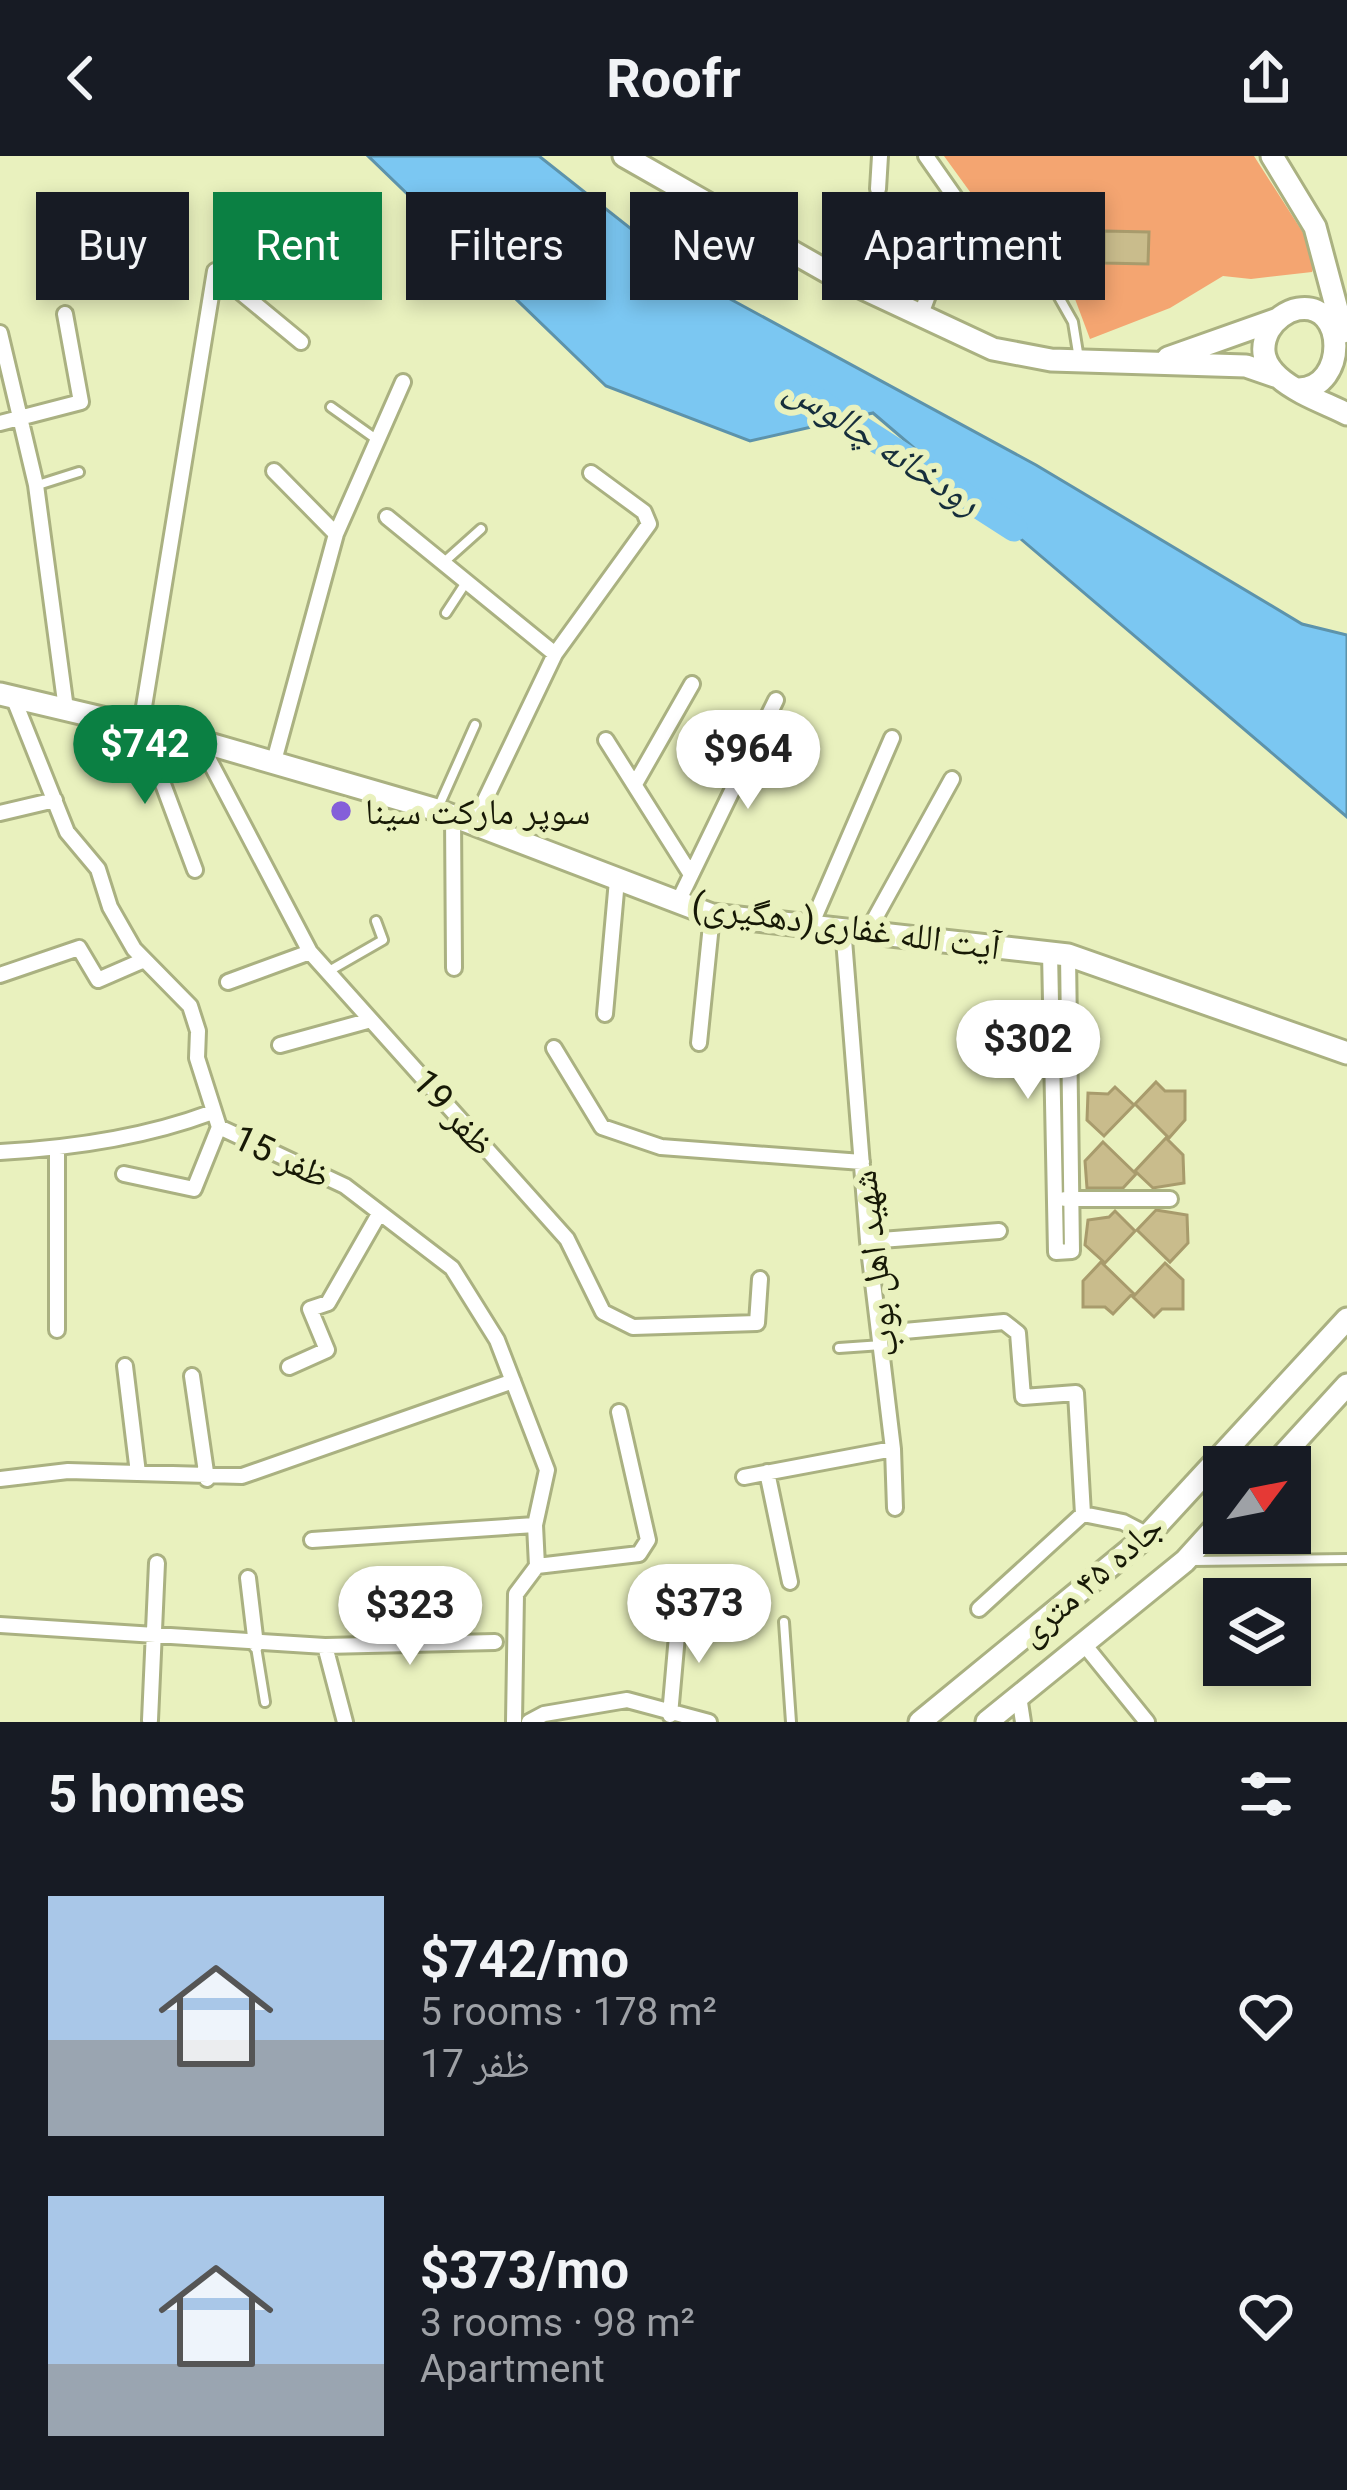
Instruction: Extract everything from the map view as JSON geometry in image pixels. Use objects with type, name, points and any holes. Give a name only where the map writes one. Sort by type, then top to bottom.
[{"type":"street","points":[[624,156],[826,271],[993,349],[1079,360],[1246,367],[1275,376],[1347,413]]},
{"type":"street","points":[[878,189],[880,156]]},
{"type":"street","points":[[920,316],[961,206],[926,156]]},
{"type":"street","points":[[1272,156],[1339,274],[1345,346],[1336,375],[1326,384],[1299,389]]},
{"type":"street","points":[[195,870],[141,725],[215,271],[301,342]]},
{"type":"street","points":[[1156,362],[1300,309],[1339,274]]},
{"type":"street","points":[[1300,309],[1327,315],[1345,346]]},
{"type":"street","points":[[0,423],[80,402],[64,314]]},
{"type":"street","points":[[1275,376],[1265,353],[1278,319]]},
{"type":"street","points":[[0,333],[36,485],[66,709]]},
{"type":"street","points":[[274,761],[337,534],[403,382]]},
{"type":"street","points":[[274,471],[337,534]]},
{"type":"street","points":[[454,968],[455,816],[555,654],[650,524],[644,512],[591,472]]},
{"type":"street","points":[[387,517],[555,654]]},
{"type":"street","points":[[635,784],[692,684]]},
{"type":"street","name":"آیت الله غفاری(دهگیری)","points":[[6,696],[141,725],[455,816],[712,915],[1059,953],[1347,1053]]},
{"type":"street","name":"ظفر 15","points":[[6,696],[67,832],[98,869],[110,908],[145,960],[190,1006],[214,1120],[279,1159],[322,1172],[452,1268],[497,1340],[548,1470],[536,1525],[537,1566]]},
{"type":"street","points":[[677,904],[776,700]]},
{"type":"street","points":[[812,923],[892,738]]},
{"type":"street","points":[[606,740],[690,873]]},
{"type":"street","name":"ظفر 19","points":[[199,741],[310,952],[567,1239],[603,1312],[633,1328],[757,1323],[760,1279]]},
{"type":"street","points":[[868,929],[952,779]]},
{"type":"street","points":[[0,812],[55,800]]},
{"type":"street","points":[[605,1014],[617,880]]},
{"type":"street","points":[[699,1043],[712,915]]},
{"type":"street","name":"شهید اهل بوب","points":[[843,927],[895,1508]]},
{"type":"street","points":[[0,975],[79,948],[98,980],[145,960]]},
{"type":"street","points":[[228,982],[310,952]]},
{"type":"street","points":[[1059,953],[1072,1251],[1056,1252],[1054,1199],[1059,953]]},
{"type":"street","points":[[280,1045],[370,1020]]},
{"type":"street","points":[[554,1048],[602,1127],[661,1147],[862,1162]]},
{"type":"street","points":[[0,1152],[57,1149],[214,1120],[194,1190],[124,1174]]},
{"type":"street","points":[[57,1149],[57,1330]]},
{"type":"street","points":[[1054,1199],[1170,1199]]},
{"type":"street","points":[[289,1366],[327,1350],[310,1309],[328,1303],[379,1214]]},
{"type":"street","points":[[868,1241],[999,1231]]},
{"type":"street","name":"جاده ۴۵ متری","points":[[920,1722],[1148,1535],[1347,1319]]},
{"type":"street","points":[[883,1339],[1004,1322],[1018,1333],[1023,1397],[1076,1393],[1083,1514]]},
{"type":"street","points":[[125,1366],[138,1473]]},
{"type":"street","points":[[192,1376],[206,1478]]},
{"type":"street","points":[[0,1479],[68,1471],[242,1476],[513,1381]]},
{"type":"street","points":[[1290,1446],[1347,1385]]},
{"type":"street","points":[[514,1722],[516,1594],[537,1566],[639,1554],[648,1540],[619,1412]]},
{"type":"street","points":[[744,1477],[893,1449]]},
{"type":"street","points":[[767,1472],[790,1582]]},
{"type":"street","points":[[1083,1514],[1123,1522],[1148,1535]]},
{"type":"street","points":[[979,1609],[1083,1514]]},
{"type":"street","points":[[312,1540],[536,1525]]},
{"type":"street","name":"جاده ۴۵ متری","points":[[987,1722],[1203,1541]]},
{"type":"street","points":[[150,1720],[158,1563]]},
{"type":"street","points":[[248,1578],[256,1646]]},
{"type":"street","points":[[670,1715],[679,1613]]},
{"type":"street","points":[[0,1625],[256,1646],[495,1642]]},
{"type":"street","points":[[1083,1643],[1147,1722]]},
{"type":"street","points":[[325,1646],[345,1722]]},
{"type":"street","points":[[1019,1696],[1023,1722]]},
{"type":"street","points":[[530,1722],[544,1714],[626,1700],[709,1722]]},
{"type":"lane","points":[[1061,300],[1073,322],[1079,360]]},
{"type":"lane","points":[[332,407],[376,439]]},
{"type":"lane","points":[[36,485],[79,472]]},
{"type":"lane","points":[[442,564],[482,529]]},
{"type":"lane","points":[[446,613],[465,584]]},
{"type":"lane","points":[[455,816],[475,725]]},
{"type":"lane","points":[[328,971],[383,940],[376,921]]},
{"type":"lane","points":[[839,1348],[883,1339]]},
{"type":"lane","points":[[1184,1561],[1347,1559]]},
{"type":"lane","points":[[784,1622],[791,1722]]},
{"type":"lane","points":[[256,1646],[265,1702]]},
{"type":"shaded area","points":[[944,156],[1254,156],[1318,256],[1312,272],[1251,279],[1223,276],[1170,308],[1090,339],[1075,300],[1105,300],[1105,192],[970,192]]},
{"type":"water","points":[[368,156],[539,156],[585,192],[406,192]]},
{"type":"water","points":[[606,209],[630,228],[630,300],[732,300],[1036,465],[1302,624],[1347,635],[1347,817],[873,413],[750,441],[606,386],[517,300],[606,300]]},
{"type":"building","points":[[1105,231],[1149,232],[1148,264],[1105,263]]},
{"type":"building","points":[[1156,1082],[1165,1091],[1185,1091],[1185,1120],[1169,1138],[1135,1104]]},
{"type":"building","points":[[1115,1087],[1134,1105],[1104,1136],[1087,1120],[1088,1093],[1108,1094]]},
{"type":"building","points":[[1166,1138],[1183,1155],[1184,1183],[1153,1188],[1135,1171]]},
{"type":"building","points":[[1103,1142],[1136,1174],[1123,1188],[1087,1188],[1085,1161]]},
{"type":"building","points":[[1156,1210],[1187,1215],[1188,1243],[1170,1262],[1137,1230]]},
{"type":"building","points":[[1115,1211],[1135,1231],[1105,1263],[1085,1245],[1088,1220],[1109,1217]]},
{"type":"building","points":[[1101,1262],[1133,1293],[1113,1314],[1105,1307],[1083,1307],[1083,1281]]},
{"type":"building","points":[[1165,1263],[1183,1280],[1183,1309],[1162,1309],[1154,1317],[1133,1297]]},
{"type":"waterway","name":"رودخانه چالوس","points":[[814,399],[1014,528]]},
{"type":"place","name":"سوپر مارکت سینا","points":[[341,811]]}]
